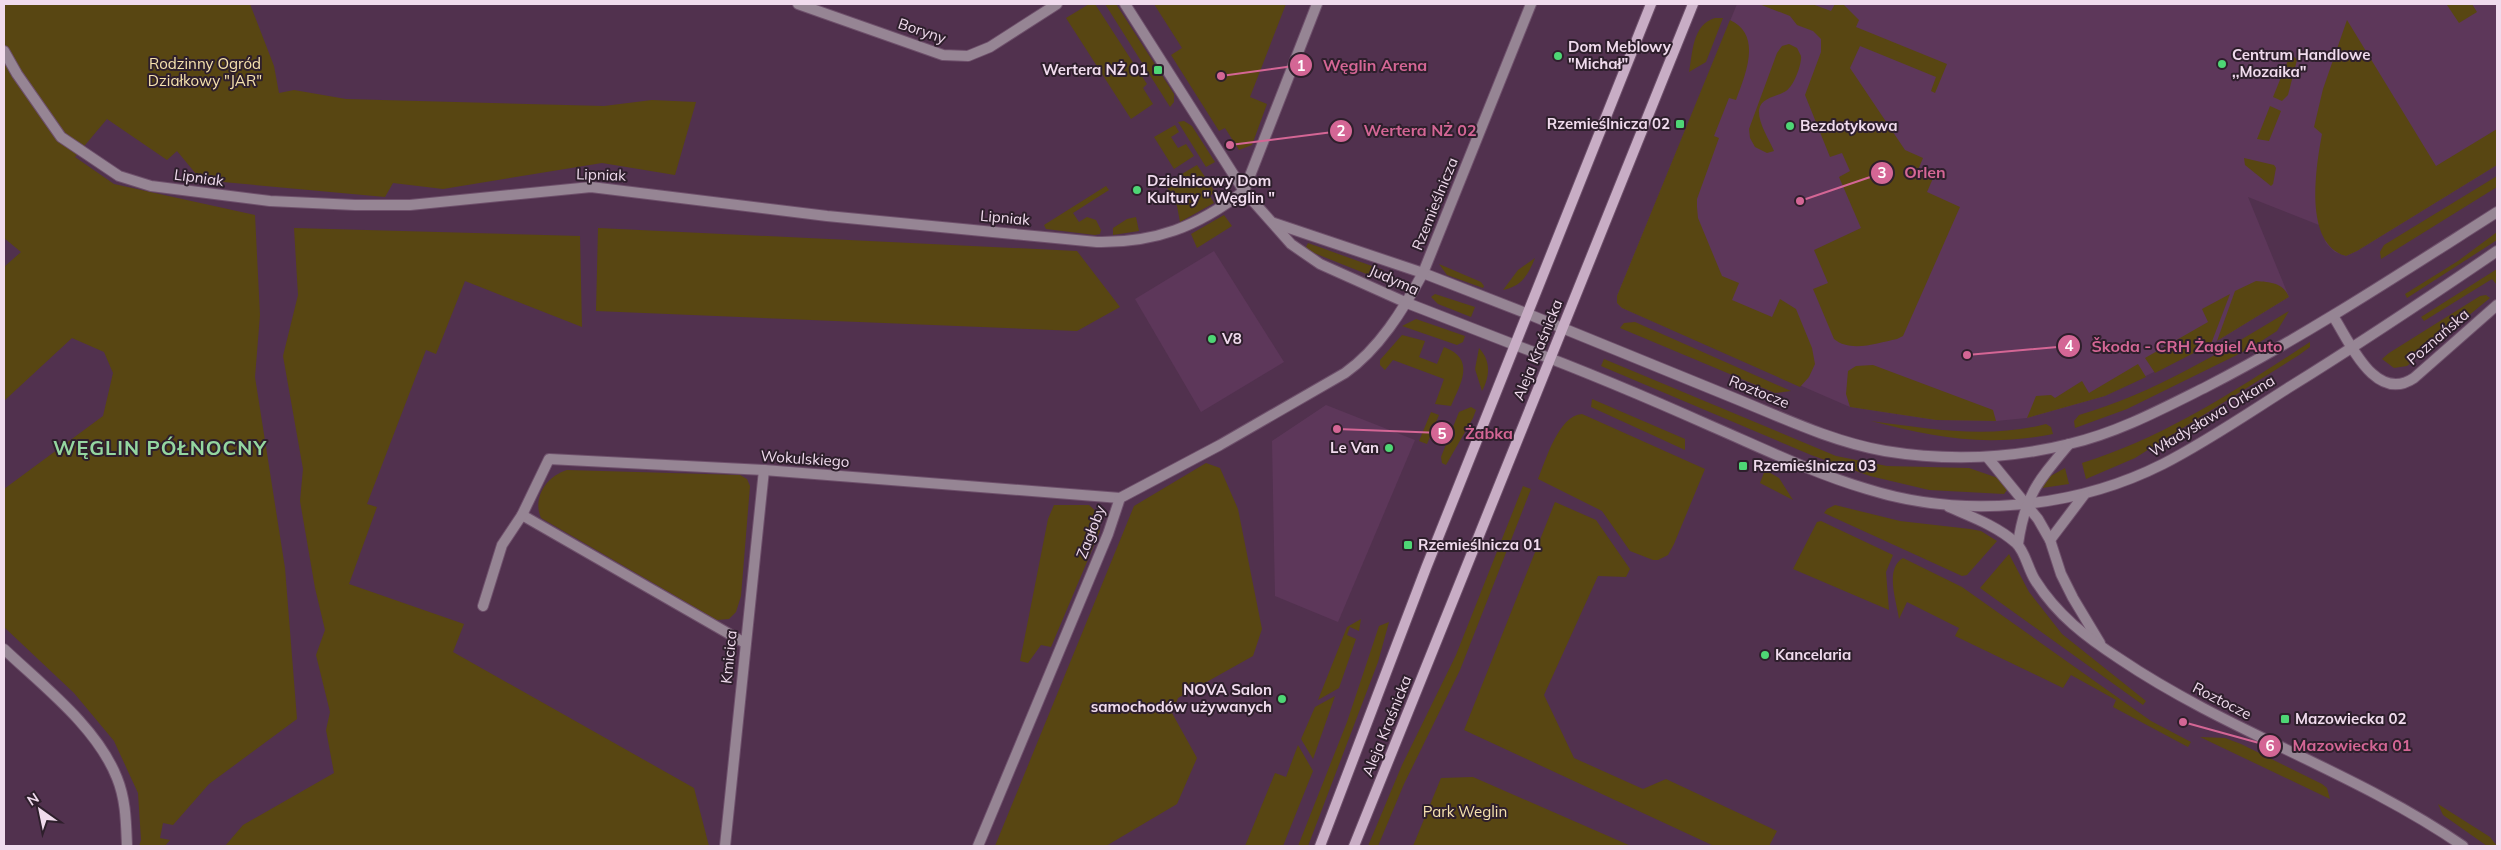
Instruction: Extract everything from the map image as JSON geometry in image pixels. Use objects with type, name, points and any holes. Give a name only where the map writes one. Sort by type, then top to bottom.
[{"type":"main road","name":"Aleja Kraśnicka","points":[[1320,846],[1395,647],[1652,4]]},
{"type":"main road","name":"Aleja Kraśnicka","points":[[1354,846],[1693,4]]},
{"type":"street","name":"Boryny","points":[[798,4],[943,55],[968,56],[990,47],[1057,4]]},
{"type":"street","name":"Judyma","points":[[1125,4],[1244,191],[1256,208],[1273,223],[1291,244],[1320,264],[1407,303],[1515,345]]},
{"type":"street","points":[[1244,191],[1317,4]]},
{"type":"street","name":"Rzemieślnicza","points":[[1407,303],[1423,273],[1530,4]]},
{"type":"street","name":"Lipniak","points":[[4,51],[17,74],[61,137],[119,176],[151,186],[237,198],[355,205],[410,205],[591,187],[827,216],[1131,242],[1185,228],[1227,204],[1244,191]]},
{"type":"street","name":"Władysława Orkana","points":[[2028,453],[2069,444],[2123,427],[2234,372],[2333,316],[2497,212]]},
{"type":"street","name":"Judyma","points":[[1273,223],[1423,273],[1528,314]]},
{"type":"street","name":"Władysława Orkana","points":[[2026,503],[2084,495],[2130,479],[2190,449],[2353,347],[2497,251]]},
{"type":"street","name":"Zagłoby","points":[[978,846],[1108,534],[1120,498],[1220,445],[1345,373],[1364,358],[1407,303]]},
{"type":"street","name":"Poznańska","points":[[2333,316],[2364,365],[2379,380],[2393,385],[2406,384],[2497,305]]},
{"type":"street","name":"Roztocze","points":[[1528,314],[1770,413],[1860,445],[1885,451],[1988,458],[2028,453]]},
{"type":"street","points":[[1515,345],[1592,374],[1825,475],[1870,490],[1944,504],[2026,503]]},
{"type":"street","points":[[1944,504],[1986,523],[2018,544],[2026,503],[2043,475],[2069,444]]},
{"type":"street","name":"Roztocze","points":[[1988,458],[2026,503],[2050,540],[2061,574],[2072,598],[2103,648]]},
{"type":"street","name":"Wokulskiego","points":[[483,606],[502,545],[522,515],[549,459],[764,470],[1120,498]]},
{"type":"street","name":"Kmicica","points":[[725,846],[764,470]]},
{"type":"street","points":[[2050,540],[2084,495]]},
{"type":"street","points":[[522,515],[745,643]]},
{"type":"street","name":"Roztocze","points":[[2018,544],[2034,579],[2054,606],[2076,629],[2103,648],[2180,696],[2390,803],[2463,846]]},
{"type":"street","points":[[4,649],[73,713],[103,752],[118,778],[126,809],[127,846]]},
{"type":"shaded area","points":[[1737,4],[2497,4],[2497,165],[2346,256],[2335,252],[2326,243],[2319,225],[2248,197],[2289,297],[2217,341],[2105,396],[2027,418],[1996,421],[1936,420],[1850,407],[1622,308],[1617,303],[1617,296]]},
{"type":"shaded area","points":[[1214,251],[1284,362],[1201,412],[1135,299]]},
{"type":"shaded area","points":[[1326,405],[1415,440],[1338,622],[1275,596],[1272,441]]},
{"type":"green space","name":"Rodzinny Ogród Działkowy \"JAR\"","points":[[4,4],[250,4],[274,66],[279,93],[294,90],[346,99],[604,106],[652,100],[696,102],[675,175],[602,163],[443,189],[393,183],[385,197],[201,180],[177,151],[167,160],[107,119],[75,157],[114,184],[255,215],[260,315],[255,377],[285,568],[297,719],[209,784],[173,825],[163,823],[160,838],[170,840],[165,846],[139,846],[141,840],[138,793],[114,741],[74,693],[4,627],[4,489],[103,416],[113,373],[104,352],[72,338],[4,401],[4,267],[21,252],[4,238]]},
{"type":"green space","points":[[1089,4],[1095,4],[1147,84],[1143,88],[1153,104],[1131,119],[1066,18]]},
{"type":"green space","points":[[1105,4],[1116,4],[1174,94],[1174,102],[1170,107]]},
{"type":"green space","points":[[1154,4],[1286,4],[1250,97],[1267,104],[1252,145],[1239,150],[1225,128],[1219,131],[1171,55],[1182,48]]},
{"type":"green space","points":[[1759,4],[1812,4],[1831,11],[1835,4],[1843,4],[1859,20],[1856,27],[1947,64],[1935,93],[1931,91],[1936,77],[1860,46],[1850,68],[1905,150],[1923,158],[1918,170],[1934,176],[1927,192],[1960,207],[1903,336],[1897,339],[1856,346],[1841,343],[1834,339],[1813,289],[1828,283],[1814,250],[1861,228],[1839,177],[1850,171],[1842,153],[1830,157],[1805,95],[1821,52],[1821,39],[1813,31],[1797,25],[1790,16]]},
{"type":"green space","points":[[2472,4],[2477,12],[2459,23],[2447,5]]},
{"type":"green space","points":[[1715,18],[1723,18],[1706,62],[1689,72],[1698,33],[1707,22]]},
{"type":"green space","points":[[1730,20],[1740,27],[1746,35],[1749,45],[1749,56],[1744,79],[1736,100],[1729,98],[1714,136],[1719,138],[1697,199],[1698,218],[1722,276],[1739,283],[1732,300],[1772,317],[1780,299],[1796,309],[1812,348],[1815,364],[1809,377],[1800,387],[1622,308],[1617,303],[1617,296]]},
{"type":"green space","points":[[2347,20],[2436,166],[2497,129],[2497,165],[2346,256],[2332,249],[2323,237],[2318,221],[2316,184],[2322,134],[2314,127],[2323,89]]},
{"type":"green space","points":[[1789,44],[1797,48],[1801,56],[1795,80],[1786,91],[1763,102],[1759,110],[1762,126],[1774,151],[1767,153],[1755,147],[1750,138],[1749,129],[1777,53],[1782,46]]},
{"type":"green space","points":[[2291,53],[2297,60],[2288,95],[2282,101],[2273,97]]},
{"type":"green space","points":[[2270,106],[2281,111],[2269,141],[2257,139]]},
{"type":"green space","points":[[1184,121],[1192,126],[1215,162],[1206,167],[1178,122]]},
{"type":"green space","points":[[1175,125],[1179,132],[1171,137],[1178,148],[1186,144],[1194,156],[1174,169],[1154,137]]},
{"type":"green space","points":[[2244,158],[2274,165],[2276,168],[2273,184],[2271,186],[2245,165]]},
{"type":"green space","points":[[1197,165],[1215,192],[1210,196],[1214,203],[1180,222],[1177,206],[1165,184]]},
{"type":"green space","points":[[2497,176],[2497,187],[2381,259],[2380,252],[2384,245]]},
{"type":"green space","points":[[1106,186],[1109,190],[1073,213],[1079,222],[1087,217],[1096,220],[1101,230],[1100,234],[1046,229],[1044,225]]},
{"type":"green space","points":[[1224,215],[1232,226],[1197,248],[1191,234]]},
{"type":"green space","points":[[1136,217],[1139,231],[1113,235],[1113,228],[1127,219]]},
{"type":"green space","points":[[294,228],[580,236],[582,327],[465,281],[436,354],[426,350],[367,504],[377,507],[349,584],[464,624],[453,652],[694,788],[709,846],[225,846],[243,825],[334,773],[326,730],[330,712],[316,655],[325,630],[315,588],[300,501],[303,469],[283,356],[298,295]]},
{"type":"green space","points":[[598,228],[1077,251],[1120,307],[1077,331],[596,311]]},
{"type":"green space","points":[[2497,232],[2497,240],[2407,298],[2405,294],[2458,261]]},
{"type":"green space","points":[[1308,243],[1383,270],[1386,276],[1379,279],[1309,251],[1306,247]]},
{"type":"green space","points":[[1535,258],[1530,270],[1520,283],[1503,290],[1518,270]]},
{"type":"green space","points":[[1439,264],[1481,282],[1484,286],[1483,288],[1447,275]]},
{"type":"green space","points":[[2497,269],[2497,285],[2492,279],[2424,321],[2421,317]]},
{"type":"green space","points":[[2256,281],[2280,286],[2289,297],[2217,341],[2235,291]]},
{"type":"green space","points":[[1435,294],[1475,307],[1471,317],[1438,304],[1431,297]]},
{"type":"green space","points":[[2230,294],[2211,344],[2155,373],[2145,358],[2208,322],[2202,309]]},
{"type":"green space","points":[[2486,295],[2490,298],[2407,366],[2394,368],[2382,359],[2480,296]]},
{"type":"green space","points":[[2289,311],[2277,331],[2249,349],[2127,409],[2075,428],[2074,421],[2079,415],[2134,396],[2161,383],[2213,356]]},
{"type":"green space","points":[[1416,319],[1465,336],[1463,342],[1457,345],[1402,326]]},
{"type":"green space","points":[[1635,322],[1791,391],[1775,393],[1620,328],[1624,323]]},
{"type":"green space","points":[[1402,335],[1425,341],[1419,357],[1437,364],[1444,347],[1454,352],[1460,358],[1463,365],[1462,380],[1451,406],[1435,404],[1444,379],[1393,360],[1385,370],[1380,365],[1380,360]]},
{"type":"green space","points":[[2310,342],[2310,347],[2299,355],[2135,458],[2086,479],[2082,463],[2142,440],[2200,411]]},
{"type":"green space","points":[[1479,348],[1486,358],[1488,369],[1487,380],[1482,391],[1475,369]]},
{"type":"green space","points":[[1604,359],[1836,456],[1887,466],[1969,468],[1998,478],[2007,486],[2007,490],[2004,494],[1929,490],[1870,476],[1811,455],[1601,366]]},
{"type":"green space","points":[[2138,364],[2146,377],[2105,396],[2027,418],[2036,396],[2051,395],[2055,398],[2082,381],[2089,393]]},
{"type":"green space","points":[[1873,365],[1993,410],[1996,421],[1936,420],[1850,407],[1846,394],[1848,371],[1856,366]]},
{"type":"green space","points":[[1592,399],[1685,439],[1685,450],[1591,407]]},
{"type":"green space","points":[[1471,407],[1476,410],[1473,418],[1446,465],[1442,463],[1441,457],[1459,412]]},
{"type":"green space","points":[[1431,412],[1439,415],[1427,444],[1419,441]]},
{"type":"green space","points":[[1582,414],[1705,469],[1668,555],[1658,560],[1653,560],[1630,551],[1602,511],[1538,479],[1560,430],[1566,422]]},
{"type":"green space","points":[[1871,421],[1981,432],[2024,429],[2046,424],[2051,427],[2053,434],[2005,440],[1961,439],[1917,432]]},
{"type":"green space","points":[[1206,463],[1220,468],[1238,509],[1262,629],[1253,656],[1178,698],[1172,713],[1197,758],[1177,804],[1106,846],[995,846],[1134,506]]},
{"type":"green space","points":[[2065,468],[2069,484],[2042,488],[2041,485],[2047,478]]},
{"type":"green space","points":[[567,470],[740,475],[747,479],[750,486],[741,596],[736,612],[729,619],[717,620],[541,518],[538,502],[543,488],[553,477]]},
{"type":"green space","points":[[1765,470],[1779,478],[1793,500],[1760,483]]},
{"type":"green space","points":[[1523,486],[1531,489],[1460,670],[1404,784],[1378,846],[1368,846],[1402,765],[1456,655]]},
{"type":"green space","points":[[1555,502],[1596,520],[1630,569],[1626,577],[1598,576],[1544,695],[1574,758],[1643,789],[1666,779],[1777,831],[1769,846],[1714,846],[1464,730]]},
{"type":"green space","points":[[1054,505],[1089,505],[1099,514],[1100,531],[1051,647],[1041,645],[1028,663],[1020,661],[1048,519]]},
{"type":"green space","points":[[1835,505],[1900,521],[1981,531],[1997,541],[1967,575],[1962,576],[1824,513]]},
{"type":"green space","points":[[1821,521],[1893,555],[1886,572],[1889,610],[1793,569],[1817,522]]},
{"type":"green space","points":[[2009,554],[2029,592],[2062,634],[2146,701],[2143,705],[1980,588]]},
{"type":"green space","points":[[1903,558],[1962,587],[2151,721],[2191,742],[2188,747],[2113,707],[2116,700],[2071,675],[2063,688],[1955,636],[1959,628],[1907,602],[1899,619],[1893,578],[1897,563]]},
{"type":"green space","points":[[1361,619],[1359,631],[1350,627],[1347,635],[1356,639],[1339,688],[1318,700],[1347,627]]},
{"type":"green space","points":[[1389,622],[1378,662],[1308,846],[1298,846],[1347,722],[1379,626]]},
{"type":"green space","points":[[1335,696],[1313,759],[1301,739],[1315,707]]},
{"type":"green space","points":[[2200,737],[2225,738],[2241,744],[2322,784],[2327,788],[2330,799]]},
{"type":"green space","points":[[1298,745],[1313,771],[1283,846],[1245,846],[1275,773],[1286,777]]},
{"type":"green space","name":"Park Weglin","points":[[1473,777],[1631,846],[1413,846],[1441,778]]},
{"type":"green space","points":[[2438,804],[2490,837],[2497,846],[2487,846],[2443,815]]},
{"type":"place","name":"Dom Meblowy \"Michał\"","points":[[1558,56]]},
{"type":"place","name":"Centrum Handlowe ,,Mozaika\"","points":[[2222,64]]},
{"type":"place","name":"Wertera NŻ 01","points":[[1158,70]]},
{"type":"place","name":"Węglin Arena","points":[[1221,76]]},
{"type":"place","name":"Rzemieślnicza 02","points":[[1680,124]]},
{"type":"place","name":"Bezdotykowa","points":[[1790,126]]},
{"type":"place","name":"Wertera NŻ 02","points":[[1230,145]]},
{"type":"place","name":"Dzielnicowy Dom Kultury \" Węglin \"","points":[[1137,190]]},
{"type":"place","name":"Orlen","points":[[1800,201]]},
{"type":"place","name":"V8","points":[[1212,339]]},
{"type":"place","name":"Škoda - CRH Żagiel Auto","points":[[1967,355]]},
{"type":"place","name":"Żabka","points":[[1337,429]]},
{"type":"place","name":"Le Van","points":[[1389,448]]},
{"type":"place","name":"Rzemieślnicza 03","points":[[1743,466]]},
{"type":"place","name":"Rzemieślnicza 01","points":[[1408,545]]},
{"type":"place","name":"Kancelaria","points":[[1765,655]]},
{"type":"place","name":"NOVA Salon samochodów używanych","points":[[1282,699]]},
{"type":"place","name":"Mazowiecka 02","points":[[2285,719]]},
{"type":"place","name":"Mazowiecka 01","points":[[2183,722]]},
{"type":"district","name":"WĘGLIN PÓŁNOCNY","points":[[160,448]]}]
